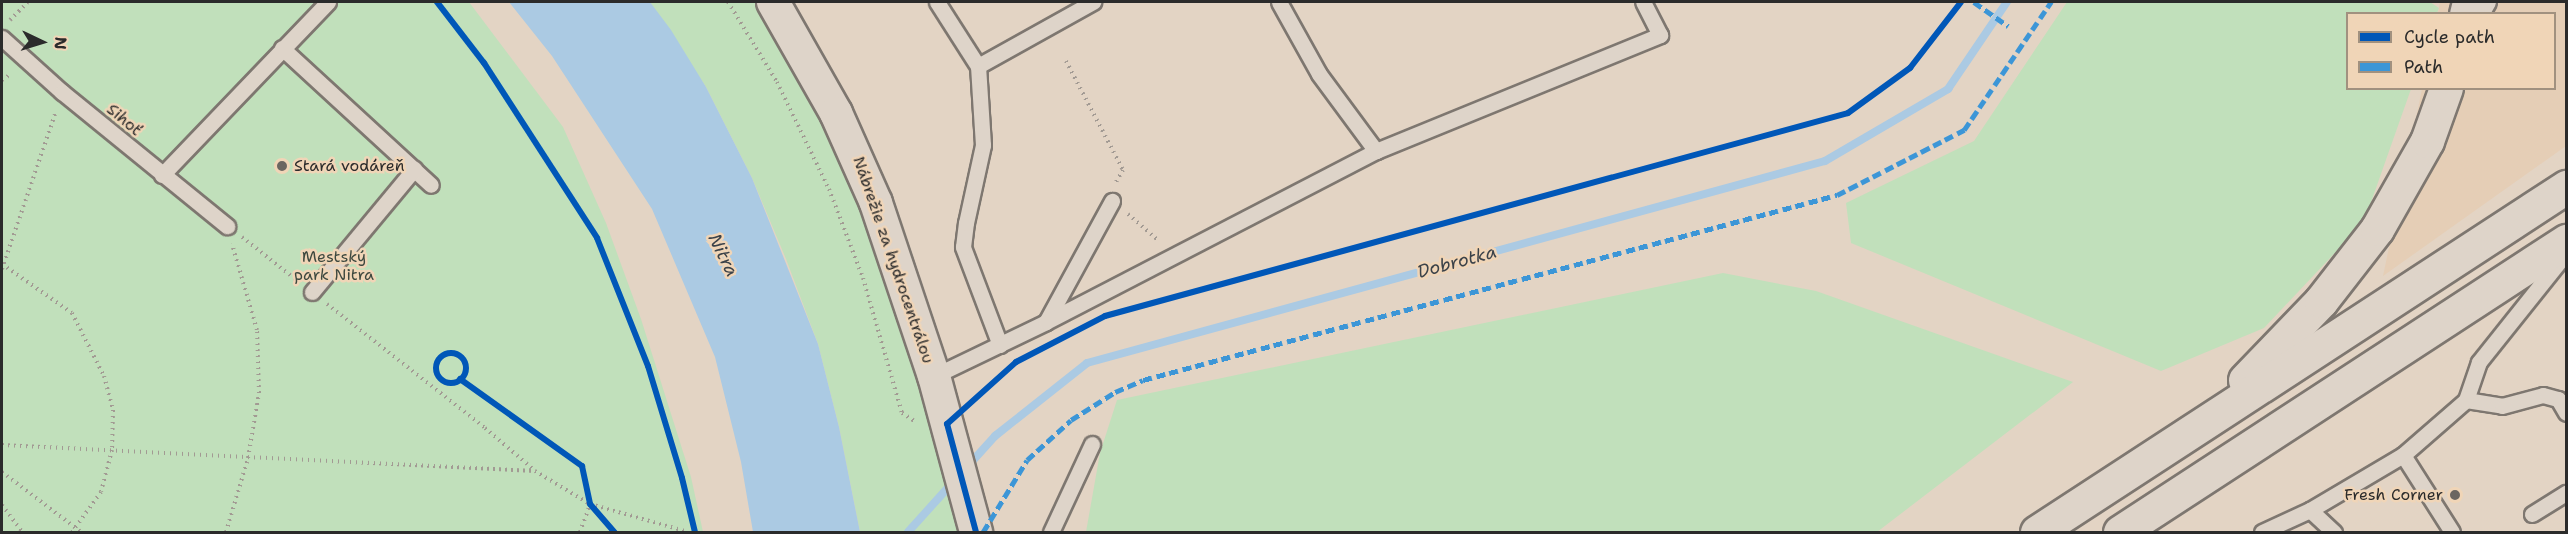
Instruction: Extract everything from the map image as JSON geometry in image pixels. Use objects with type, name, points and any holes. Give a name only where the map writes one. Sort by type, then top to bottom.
[{"type":"main road","points":[[2209,418],[2320,301],[2363,248],[2397,196],[2427,141],[2445,90]]},
{"type":"main road","points":[[2037,532],[2566,187]]},
{"type":"main road","points":[[2120,532],[2566,242]]},
{"type":"street","name":"Nábrežie za hydrocentrálou","points":[[773,2],[836,113],[861,165],[894,252],[934,376],[976,532]]},
{"type":"lane","points":[[162,175],[328,2]]},
{"type":"lane","points":[[937,2],[978,66],[983,144],[963,247],[1000,345]]},
{"type":"lane","points":[[978,66],[1093,2]]},
{"type":"lane","points":[[1279,2],[1319,74],[1376,151]]},
{"type":"lane","points":[[934,376],[1046,322],[1376,151],[1660,35],[1643,2]]},
{"type":"lane","name":"Sihoť","points":[[2,38],[62,92],[227,226]]},
{"type":"lane","points":[[282,48],[431,185]]},
{"type":"lane","points":[[312,292],[414,169]]},
{"type":"lane","points":[[1046,322],[1112,201]]},
{"type":"lane","points":[[2262,532],[2310,510],[2403,455],[2466,400],[2479,362],[2566,253]]},
{"type":"lane","points":[[2466,400],[2502,406],[2543,395],[2558,399],[2566,413]]},
{"type":"lane","points":[[1051,532],[1092,444]]},
{"type":"lane","points":[[2403,455],[2452,532]]},
{"type":"lane","points":[[2532,514],[2566,493]]},
{"type":"lane","points":[[2310,510],[2334,532]]},
{"type":"path","points":[[8,22],[28,2]]},
{"type":"path","points":[[728,2],[777,82],[829,189],[863,278],[902,413],[934,433],[947,424]]},
{"type":"path","points":[[1066,61],[1123,170],[1117,179],[1112,201],[1175,255]]},
{"type":"path","points":[[62,92],[2,266],[72,313],[104,376],[113,410],[112,450],[101,492],[74,531]]},
{"type":"path","points":[[227,226],[485,428],[535,471],[590,504],[688,532]]},
{"type":"path","points":[[226,532],[248,458],[260,393],[257,330],[227,226]]},
{"type":"path","points":[[2,445],[535,471]]},
{"type":"path","points":[[2,472],[74,531],[81,532]]},
{"type":"path","points":[[588,495],[590,504],[602,518]]},
{"type":"path","points":[[580,532],[590,504]]},
{"type":"path","points":[[2,505],[22,532]]},
{"type":"path","points":[[693,522],[695,532]]},
{"type":"shaded area","points":[[2440,2],[2566,2],[2566,146],[2383,276],[2422,90],[2556,90],[2556,12],[2438,12]]},
{"type":"green space","name":"Mestský park Nitra","points":[[2,2],[469,2],[563,127],[606,223],[641,319],[691,477],[703,532],[2,532]]},
{"type":"green space","points":[[650,2],[755,2],[814,96],[847,164],[913,359],[944,482],[960,532],[860,532],[839,427],[818,344],[786,259],[752,178],[706,87]]},
{"type":"green space","points":[[2067,2],[2430,2],[2439,8],[2437,12],[2346,12],[2346,90],[2411,90],[2364,222],[2264,328],[2161,371],[1851,243],[1846,203],[1974,141]]},
{"type":"green space","points":[[1723,273],[1816,291],[2073,382],[1877,532],[1086,532],[1100,453],[1117,400]]},
{"type":"water","name":"Nitra","points":[[509,2],[650,2],[671,30],[706,87],[752,178],[818,344],[839,427],[860,532],[753,532],[741,462],[715,357],[652,209],[552,56]]},
{"type":"waterway","name":"Dobrotka","points":[[967,467],[995,436],[1087,363],[1825,161],[1948,89],[2007,2]]},
{"type":"waterway","name":"Dobrotka","points":[[908,532],[954,481]]},
{"type":"marked path","points":[[1974,2],[2008,26]]},
{"type":"marked path","points":[[983,532],[1027,460],[1071,420],[1115,392],[1143,380],[1837,195],[1964,130],[2051,2]]},
{"type":"cycle path","points":[[437,2],[484,63],[597,238],[648,366],[682,478],[695,532]]},
{"type":"cycle path","points":[[976,532],[947,424],[1016,362],[1105,316],[1848,113],[1910,68],[1961,2]]},
{"type":"cycle path","points":[[451,353],[462,357],[466,368],[462,379],[451,383],[440,379],[436,368],[440,357],[451,353]]},
{"type":"cycle path","points":[[460,379],[582,466],[590,504],[614,532]]},
{"type":"place","name":"Stará vodáreň","points":[[282,166]]},
{"type":"place","name":"Fresh Corner","points":[[2455,495]]}]
